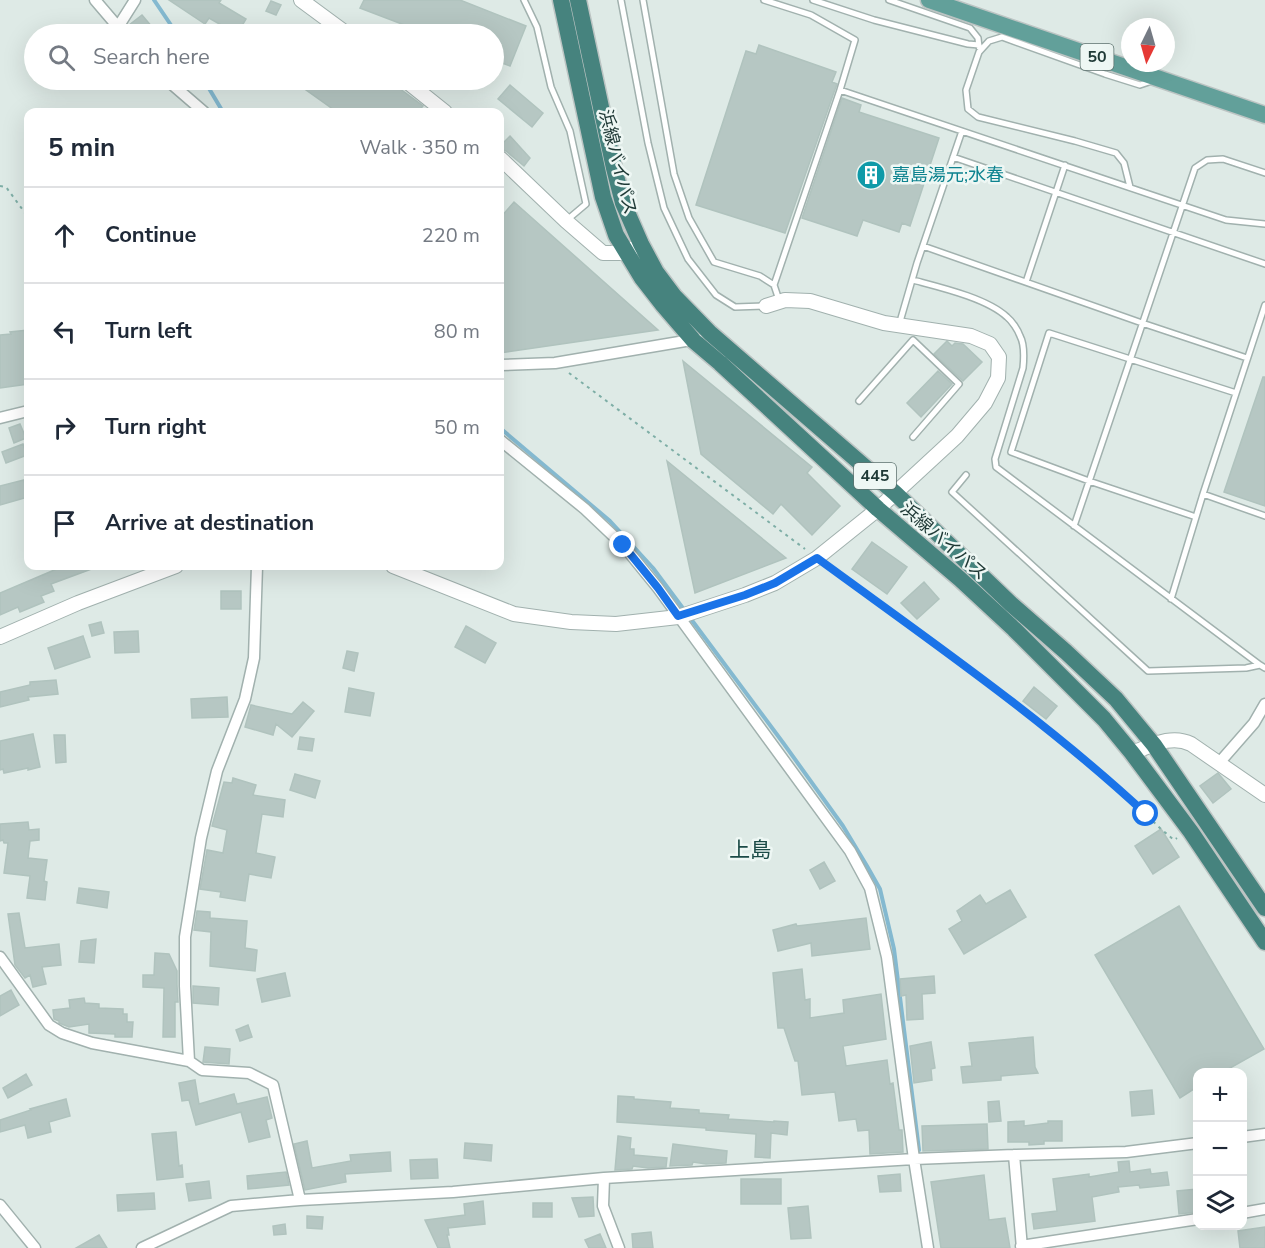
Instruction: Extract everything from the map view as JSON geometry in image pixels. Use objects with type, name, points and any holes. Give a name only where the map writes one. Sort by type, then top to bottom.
[{"type":"highway","name":"浜線バイパス","points":[[561,0],[603,197],[616,235],[642,278],[694,341],[878,509],[960,579],[1104,719],[1191,832],[1265,942]]},
{"type":"highway","name":"浜線バイパス","points":[[578,0],[623,203],[656,272],[674,296],[710,333],[895,494],[1116,699],[1154,745],[1265,908]]},
{"type":"main road","name":"50","points":[[928,0],[1265,115]]},
{"type":"street","points":[[95,0],[115,24]]},
{"type":"street","points":[[124,24],[135,0]]},
{"type":"street","points":[[301,0],[333,24]]},
{"type":"street","points":[[179,90],[199,108]]},
{"type":"street","points":[[418,90],[440,108]]},
{"type":"street","points":[[504,162],[566,222],[603,253],[626,253],[641,244]]},
{"type":"street","points":[[403,570],[514,614],[571,622],[616,624],[678,616],[745,595],[775,583],[817,558],[878,509],[957,436],[985,403],[998,378],[999,357],[990,344],[972,336],[914,334],[899,326],[810,302],[785,300],[773,304]]},
{"type":"street","points":[[504,365],[555,363],[694,341],[710,333]]},
{"type":"street","points":[[0,418],[24,412]]},
{"type":"street","points":[[504,443],[585,509],[623,545],[658,588],[850,851],[870,888],[887,957],[928,1248]]},
{"type":"street","points":[[0,637],[78,603],[165,570]]},
{"type":"street","points":[[189,1061],[184,937],[201,837],[217,771],[245,699],[254,658],[257,570]]},
{"type":"street","points":[[1219,763],[1254,723],[1265,704]]},
{"type":"street","points":[[1132,753],[1164,740],[1183,740],[1265,795]]},
{"type":"street","points":[[0,957],[49,1025],[62,1033],[92,1043],[189,1061],[202,1070],[249,1073],[273,1085],[300,1200]]},
{"type":"street","points":[[1247,1136],[1265,1134]]},
{"type":"street","points":[[142,1248],[231,1206],[453,1192],[603,1178],[914,1159],[1126,1152],[1193,1144]]},
{"type":"street","points":[[1014,1155],[1021,1247],[1193,1221]]},
{"type":"street","points":[[603,1178],[603,1206],[619,1248]]},
{"type":"street","points":[[0,1205],[35,1248]]},
{"type":"street","points":[[1247,1212],[1265,1209]]},
{"type":"lane","points":[[524,0],[537,27],[551,87],[570,131],[586,204],[566,222]]},
{"type":"lane","points":[[621,0],[648,143],[664,208],[688,259],[716,295],[735,307],[773,304],[774,285],[855,40],[811,15],[764,0]]},
{"type":"lane","points":[[643,0],[674,174],[689,218],[714,262],[760,276],[774,285]]},
{"type":"lane","points":[[813,0],[874,20],[979,48]]},
{"type":"lane","points":[[889,0],[970,28],[978,38],[979,48],[966,90],[968,109],[978,117],[1116,153],[1124,163],[1130,187]]},
{"type":"lane","points":[[979,48],[989,41],[1002,38],[1140,85],[1159,79]]},
{"type":"lane","points":[[840,90],[1226,220],[1265,224]]},
{"type":"lane","points":[[899,326],[962,131]]},
{"type":"lane","points":[[953,157],[1265,264]]},
{"type":"lane","points":[[1074,526],[1195,168],[1207,160],[1223,159],[1265,173]]},
{"type":"lane","points":[[1026,282],[1065,165]]},
{"type":"lane","points":[[923,246],[1247,358]]},
{"type":"lane","points":[[913,280],[988,304],[1008,317],[1022,337],[1023,368],[994,459],[996,467],[1263,666]]},
{"type":"lane","points":[[1171,599],[1265,305]]},
{"type":"lane","points":[[1196,517],[1011,452],[1049,333],[1236,393]]},
{"type":"lane","points":[[858,401],[914,334],[959,384],[913,437]]},
{"type":"lane","points":[[966,475],[952,492],[1148,670],[1263,666]]},
{"type":"lane","points":[[1203,494],[1265,516]]},
{"type":"path","points":[[0,186],[6,187],[24,212]]},
{"type":"path","points":[[555,363],[1034,718],[1121,791],[1174,840],[1191,832]]},
{"type":"building","points":[[169,0],[221,0],[219,3],[246,19],[243,24],[220,24],[209,18],[205,24]]},
{"type":"building","points":[[364,0],[460,0],[526,26],[510,66],[504,64],[504,24],[402,24],[360,8]]},
{"type":"building","points":[[271,1],[281,5],[276,15],[266,11]]},
{"type":"building","points":[[142,15],[150,24],[130,24]]},
{"type":"building","points":[[759,45],[836,72],[832,82],[837,84],[785,233],[696,205],[746,51],[756,54]]},
{"type":"building","points":[[510,85],[543,113],[532,127],[498,99]]},
{"type":"building","points":[[306,90],[401,90],[423,106],[421,108],[331,108]]},
{"type":"building","name":"嘉島湯元;水春","points":[[842,98],[861,105],[859,112],[939,138],[910,226],[902,223],[899,232],[863,220],[857,236],[802,218]]},
{"type":"building","points":[[510,136],[530,158],[524,166],[504,150],[504,142]]},
{"type":"building","points":[[514,202],[658,330],[504,352],[504,213]]},
{"type":"building","points":[[24,330],[24,385],[0,388],[0,335],[11,334],[10,332]]},
{"type":"building","points":[[947,341],[952,346],[955,343],[963,344],[982,362],[963,381],[934,354]]},
{"type":"building","points":[[683,361],[812,467],[807,473],[840,506],[812,535],[781,504],[773,514],[701,454]]},
{"type":"building","points":[[938,371],[952,384],[921,417],[907,403]]},
{"type":"building","points":[[1263,377],[1265,377],[1265,506],[1224,492]]},
{"type":"building","points":[[20,424],[24,439],[14,443],[9,428]]},
{"type":"building","points":[[23,444],[24,447],[24,456],[6,463],[2,452]]},
{"type":"building","points":[[667,461],[786,558],[695,593]]},
{"type":"building","points":[[24,480],[24,498],[0,505],[0,486]]},
{"type":"building","points":[[872,542],[907,567],[887,594],[852,569]]},
{"type":"building","points":[[54,570],[89,570],[51,584],[54,591],[41,596],[44,602],[20,612],[18,607],[0,615],[0,593]]},
{"type":"building","points":[[924,582],[939,599],[917,619],[901,603]]},
{"type":"building","points":[[221,591],[241,591],[241,609],[221,609]]},
{"type":"building","points":[[101,622],[104,633],[92,636],[89,625]]},
{"type":"building","points":[[466,626],[496,643],[485,663],[455,647]]},
{"type":"building","points":[[138,631],[139,652],[115,653],[114,632]]},
{"type":"building","points":[[83,636],[90,657],[55,669],[48,648]]},
{"type":"building","points":[[347,651],[358,653],[354,671],[343,668]]},
{"type":"building","points":[[56,680],[58,694],[28,697],[29,700],[0,707],[0,692],[30,685],[30,682]]},
{"type":"building","points":[[1034,687],[1057,706],[1046,719],[1023,701]]},
{"type":"building","points":[[349,688],[374,693],[370,716],[345,712]]},
{"type":"building","points":[[227,697],[228,717],[192,718],[191,699]]},
{"type":"building","points":[[303,702],[314,711],[292,737],[276,724],[273,735],[245,727],[251,705],[292,714]]},
{"type":"building","points":[[33,734],[40,767],[4,773],[3,769],[0,770],[0,741]]},
{"type":"building","points":[[54,735],[65,735],[66,762],[56,763]]},
{"type":"building","points":[[300,737],[314,739],[312,751],[298,749]]},
{"type":"building","points":[[1218,773],[1231,789],[1213,803],[1200,786]]},
{"type":"building","points":[[295,774],[320,781],[315,798],[290,790]]},
{"type":"building","points":[[233,778],[256,785],[253,795],[285,800],[283,817],[262,814],[256,853],[275,857],[271,878],[249,874],[245,901],[220,897],[221,892],[200,889],[207,850],[223,853],[227,830],[212,826],[224,782],[232,783]]},
{"type":"building","points":[[28,822],[29,830],[39,829],[39,840],[30,841],[28,858],[47,860],[44,881],[47,882],[45,900],[27,898],[30,876],[4,873],[8,843],[0,841],[0,824]]},
{"type":"building","points":[[1161,829],[1179,857],[1153,874],[1135,846]]},
{"type":"building","points":[[824,862],[835,881],[820,889],[810,870]]},
{"type":"building","points":[[79,888],[109,892],[107,908],[77,903]]},
{"type":"building","points":[[1010,890],[1026,917],[964,954],[949,929],[962,921],[957,911],[980,895],[986,904]]},
{"type":"building","points":[[1179,906],[1264,1049],[1230,1068],[1193,1068],[1193,1090],[1180,1098],[1095,955]]},
{"type":"building","points":[[197,911],[210,912],[210,918],[247,921],[245,948],[257,950],[255,971],[210,966],[211,932],[194,930]]},
{"type":"building","points":[[19,913],[25,948],[59,944],[61,965],[42,967],[46,984],[33,987],[30,975],[25,978],[15,965],[8,914]]},
{"type":"building","points":[[866,918],[870,949],[812,956],[811,943],[778,951],[773,930],[796,924],[797,926]]},
{"type":"building","points":[[96,939],[94,963],[79,962],[81,941]]},
{"type":"building","points":[[155,953],[169,954],[177,971],[178,1002],[175,1002],[175,1037],[163,1037],[164,988],[143,987],[143,975],[154,975]]},
{"type":"building","points":[[802,969],[805,1000],[810,999],[810,1018],[844,1013],[843,1000],[881,994],[886,1039],[843,1046],[846,1066],[887,1060],[890,1084],[893,1083],[899,1130],[902,1130],[903,1152],[870,1154],[869,1130],[858,1131],[856,1119],[839,1121],[835,1092],[802,1095],[798,1061],[795,1061],[784,1028],[778,1028],[773,973]]},
{"type":"building","points":[[285,973],[290,996],[262,1002],[257,979]]},
{"type":"building","points":[[934,976],[935,993],[922,994],[923,1019],[907,1020],[906,995],[901,996],[900,979]]},
{"type":"building","points":[[193,986],[219,988],[218,1005],[193,1003]]},
{"type":"building","points":[[11,990],[19,1005],[0,1016],[0,996]]},
{"type":"building","points":[[84,998],[85,1003],[99,1004],[99,1008],[123,1009],[123,1014],[127,1014],[127,1022],[133,1022],[132,1037],[89,1033],[89,1024],[69,1027],[54,1019],[53,1010],[70,1008],[69,1000]]},
{"type":"building","points":[[248,1025],[252,1037],[240,1041],[236,1030]]},
{"type":"building","points":[[1033,1037],[1035,1067],[1038,1073],[1001,1076],[1001,1080],[963,1083],[961,1067],[972,1066],[969,1043]]},
{"type":"building","points":[[931,1042],[935,1068],[931,1069],[932,1080],[914,1083],[910,1046]]},
{"type":"building","points":[[205,1047],[230,1049],[229,1064],[203,1062]]},
{"type":"building","points":[[26,1074],[32,1085],[8,1098],[3,1088]]},
{"type":"building","points":[[195,1080],[199,1104],[234,1094],[237,1104],[267,1097],[272,1118],[266,1120],[270,1137],[249,1142],[241,1112],[196,1125],[189,1100],[182,1101],[179,1083]]},
{"type":"building","points":[[1152,1090],[1154,1114],[1132,1116],[1130,1092]]},
{"type":"building","points":[[618,1096],[671,1102],[670,1108],[729,1115],[728,1119],[788,1122],[787,1135],[771,1133],[770,1158],[755,1157],[756,1134],[617,1122]]},
{"type":"building","points":[[66,1099],[70,1116],[49,1122],[51,1132],[28,1138],[25,1125],[0,1132],[0,1120]]},
{"type":"building","points":[[999,1101],[1001,1121],[989,1122],[988,1102]]},
{"type":"building","points":[[1024,1121],[1024,1126],[1048,1123],[1048,1121],[1062,1121],[1062,1141],[1044,1141],[1044,1144],[1029,1145],[1029,1142],[1008,1142],[1008,1122]]},
{"type":"building","points":[[987,1124],[988,1149],[923,1151],[922,1126]]},
{"type":"building","points":[[176,1132],[179,1166],[182,1165],[183,1177],[157,1180],[152,1134]]},
{"type":"building","points":[[618,1136],[631,1138],[630,1149],[634,1149],[634,1155],[667,1158],[666,1167],[633,1166],[632,1169],[615,1170]]},
{"type":"building","points":[[307,1141],[312,1168],[351,1161],[350,1155],[390,1152],[391,1171],[345,1174],[346,1182],[305,1190],[294,1144]]},
{"type":"building","points":[[465,1143],[492,1145],[491,1161],[464,1158]]},
{"type":"building","points":[[673,1144],[727,1151],[726,1163],[693,1162],[692,1165],[670,1166]]},
{"type":"building","points":[[437,1159],[438,1178],[411,1179],[410,1160]]},
{"type":"building","points":[[1129,1161],[1130,1172],[1150,1169],[1151,1174],[1167,1172],[1169,1185],[1140,1188],[1139,1185],[1118,1187],[1119,1192],[1092,1197],[1095,1221],[1034,1229],[1032,1214],[1057,1211],[1053,1179],[1089,1174],[1089,1177],[1119,1172],[1118,1162]]},
{"type":"building","points":[[286,1172],[289,1185],[248,1189],[247,1176]]},
{"type":"building","points":[[900,1174],[901,1191],[880,1192],[878,1176]]},
{"type":"building","points":[[984,1175],[989,1220],[1005,1218],[1010,1248],[941,1248],[931,1182]]},
{"type":"building","points":[[741,1179],[781,1179],[781,1204],[741,1204]]},
{"type":"building","points":[[209,1181],[211,1198],[189,1201],[186,1184]]},
{"type":"building","points":[[1193,1189],[1193,1212],[1179,1214],[1177,1191]]},
{"type":"building","points":[[154,1193],[155,1209],[118,1211],[117,1195]]},
{"type":"building","points":[[593,1197],[594,1216],[579,1217],[572,1198]]},
{"type":"building","points":[[483,1201],[485,1224],[448,1228],[450,1248],[438,1248],[425,1220],[465,1215],[464,1204]]},
{"type":"building","points":[[533,1203],[552,1203],[552,1217],[533,1217]]},
{"type":"building","points":[[808,1206],[811,1238],[791,1239],[788,1208]]},
{"type":"building","points":[[307,1216],[323,1217],[322,1229],[307,1228]]},
{"type":"building","points":[[285,1224],[286,1234],[274,1235],[273,1226]]},
{"type":"building","points":[[1265,1227],[1265,1248],[1240,1248],[1238,1231]]},
{"type":"building","points":[[651,1232],[653,1248],[633,1248],[632,1234]]},
{"type":"building","points":[[600,1234],[606,1248],[589,1248],[585,1240]]},
{"type":"building","points":[[99,1235],[107,1248],[76,1248]]},
{"type":"waterway","points":[[154,0],[170,24]]},
{"type":"waterway","points":[[210,90],[221,108]]},
{"type":"waterway","points":[[504,431],[610,521],[653,568],[843,826],[867,866],[880,889],[894,949],[919,1150]]},
{"type":"place","name":"嘉島湯元;水春","points":[[871,175]]},
{"type":"district","name":"上島","points":[[750,850]]},
{"type":"route","points":[[623,545],[678,616],[775,583],[817,558],[1034,718],[1146,814]]}]
